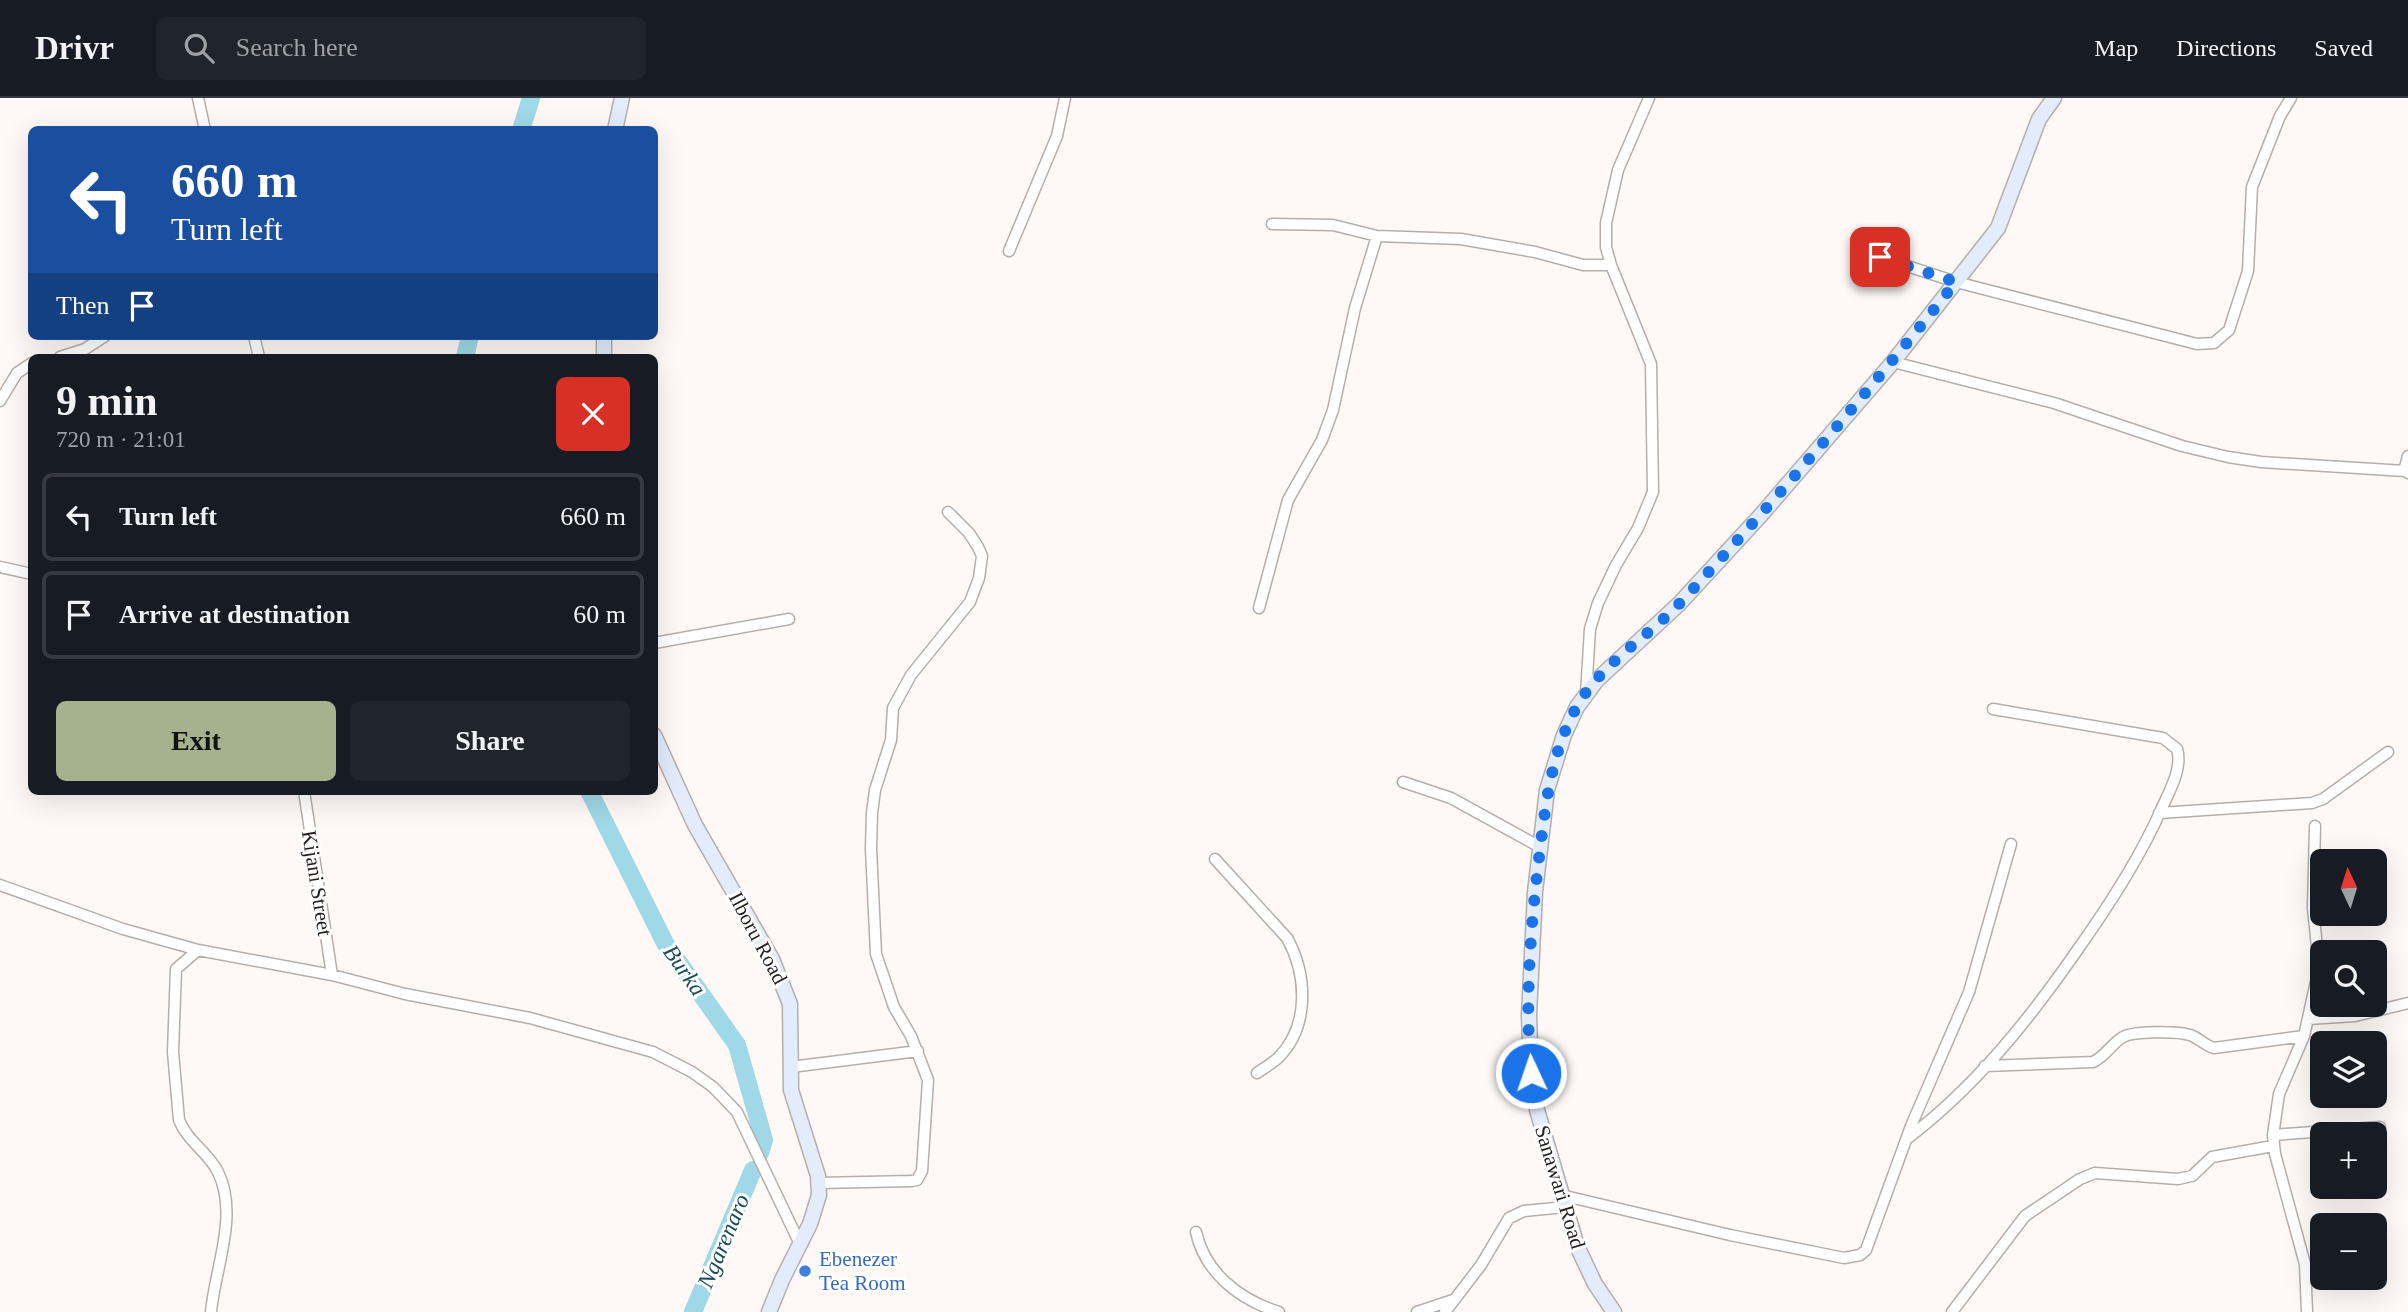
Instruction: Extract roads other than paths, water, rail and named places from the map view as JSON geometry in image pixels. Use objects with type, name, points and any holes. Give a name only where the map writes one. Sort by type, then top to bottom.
[{"type":"street","points":[[198,98],[204,126]]},
{"type":"street","points":[[616,126],[622,98]]},
{"type":"street","points":[[1009,251],[1057,136],[1065,98]]},
{"type":"street","points":[[1586,694],[1590,629],[1598,603],[1650,505],[1655,474],[1651,364],[1606,247],[1606,223],[1612,192],[1626,147],[1649,98]]},
{"type":"street","name":"Sanawari Road","points":[[1614,1312],[1581,1258],[1537,1110],[1529,1055],[1533,921],[1547,790],[1556,757],[1577,707],[1586,694],[1609,668],[1679,604],[1769,507],[1892,362],[1998,229],[2039,119],[2054,98]]},
{"type":"street","points":[[1880,257],[1956,282],[2197,344],[2214,343],[2229,330],[2248,271],[2252,187],[2280,116],[2291,98]]},
{"type":"street","points":[[1272,224],[1342,226],[1377,236],[1461,239],[1535,252],[1583,265],[1611,265]]},
{"type":"street","points":[[1259,608],[1288,500],[1322,440],[1333,410],[1355,308],[1377,236]]},
{"type":"street","points":[[69,354],[85,349],[99,340]]},
{"type":"street","points":[[1892,362],[2054,403],[2182,446],[2228,457],[2261,462],[2406,472],[2408,456]]},
{"type":"street","points":[[0,401],[17,373],[28,366]]},
{"type":"street","points":[[819,1183],[917,1180],[922,1171],[928,1080],[918,1051],[894,1007],[876,954],[872,813],[875,790],[891,740],[893,708],[911,676],[970,603],[979,578],[982,556],[978,547],[969,533],[948,512]]},
{"type":"street","points":[[0,567],[28,573]]},
{"type":"street","points":[[658,642],[789,619]]},
{"type":"street","points":[[1908,1138],[1949,1106],[2029,1017],[2082,944],[2127,877],[2159,813],[2178,765],[2178,755],[2172,743],[2134,731],[1993,709]]},
{"type":"street","name":"Ilboru Road","points":[[658,744],[695,825],[779,973],[790,1004],[794,1103],[819,1183],[818,1203],[769,1312]]},
{"type":"street","points":[[2159,813],[2312,803],[2323,799],[2388,752]]},
{"type":"street","points":[[1403,782],[1451,798],[1541,847]]},
{"type":"street","name":"Kijani Street","points":[[305,795],[332,975]]},
{"type":"street","points":[[2307,1312],[2305,1264],[2273,1141],[2278,1094],[2304,1036],[2314,998],[2318,957],[2313,908],[2315,826]]},
{"type":"street","points":[[1445,1312],[1481,1265],[1510,1218],[1524,1211],[1563,1201],[1844,1258],[1853,1257],[1866,1250],[1911,1126],[1969,992],[2011,844]]},
{"type":"street","points":[[1215,859],[1287,938],[1296,954],[1302,979],[1303,1007],[1293,1036],[1280,1056],[1257,1073]]},
{"type":"street","points":[[0,885],[123,929],[198,950],[332,975],[405,994],[530,1018],[635,1046],[691,1072],[726,1099],[737,1112],[800,1244]]},
{"type":"street","points":[[198,950],[176,969],[173,1052],[179,1120],[183,1129],[218,1171],[226,1205],[211,1312]]},
{"type":"street","points":[[2308,1019],[2355,1016],[2408,1003]]},
{"type":"street","points":[[1985,1066],[2093,1062],[2105,1056],[2121,1038],[2133,1033],[2189,1035],[2200,1044],[2214,1048],[2304,1036]]},
{"type":"street","points":[[791,1067],[918,1051]]},
{"type":"street","points":[[1952,1312],[2003,1241],[2025,1216],[2080,1179],[2095,1173],[2178,1180],[2192,1176],[2212,1157],[2273,1141],[2310,1136]]},
{"type":"street","points":[[1196,1232],[1204,1258],[1232,1288],[1262,1307],[1279,1312]]},
{"type":"street","points":[[1416,1312],[1456,1299]]},
{"type":"waterway","name":"Burka","points":[[522,126],[531,98]]},
{"type":"waterway","name":"Burka","points":[[466,354],[469,340]]},
{"type":"waterway","name":"Burka","points":[[591,795],[665,943],[737,1045],[764,1140],[760,1153]]},
{"type":"waterway","name":"Ngarenaro","points":[[693,1312],[753,1170]]},
{"type":"place","name":"Ebenezer Tea Room","points":[[805,1271]]}]
